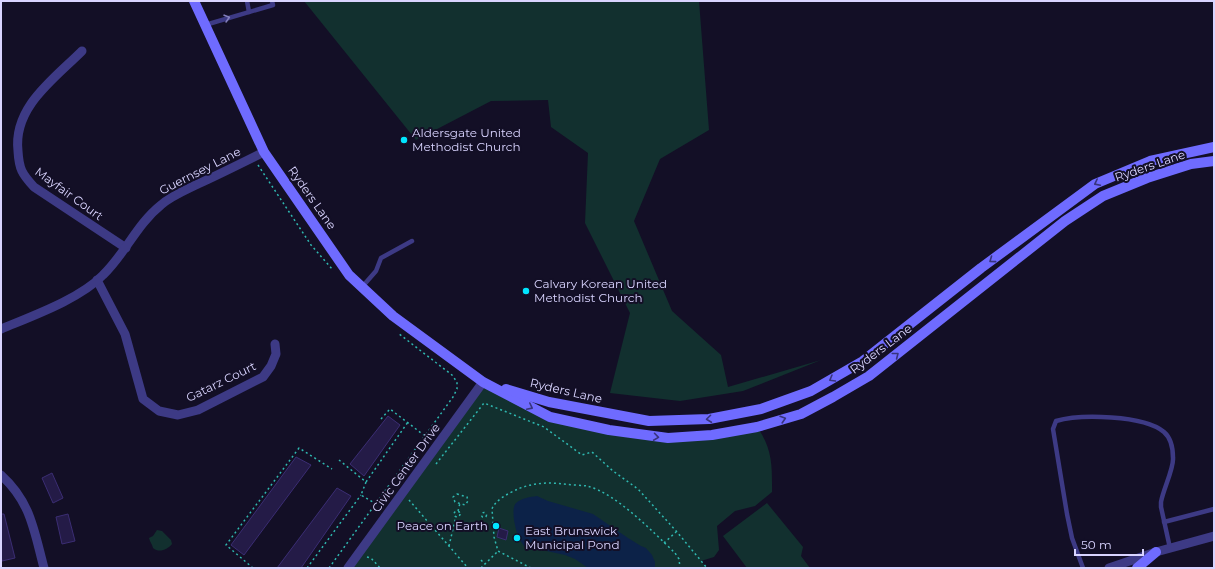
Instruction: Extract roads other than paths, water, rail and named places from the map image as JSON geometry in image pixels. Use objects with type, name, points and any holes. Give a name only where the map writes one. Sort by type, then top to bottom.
[{"type":"main road","name":"Ryders Lane","points":[[194,1],[264,152],[349,275],[392,316],[483,382],[550,417],[609,430],[668,438],[712,435],[757,427],[800,414],[869,376],[1065,221],[1103,196],[1147,178],[1191,164],[1214,161]]},
{"type":"main road","name":"Ryders Lane","points":[[483,382],[549,402],[649,421],[709,419],[761,409],[811,391],[863,361],[981,268],[1095,184],[1150,161],[1214,147]]},
{"type":"main road","points":[[1137,568],[1156,552]]},
{"type":"street","name":"Mayfair Court","points":[[82,51],[33,99],[23,116],[18,132],[17,146],[19,163],[24,176],[34,186],[126,248]]},
{"type":"street","name":"Guernsey Lane","points":[[1,329],[52,307],[84,290],[103,276],[126,248],[150,214],[162,203],[264,152]]},
{"type":"street","name":"Gatarz Court","points":[[97,280],[125,334],[143,399],[159,411],[178,414],[198,410],[263,377],[271,366],[276,354],[274,344]]},
{"type":"street","name":"Civic Center Drive","points":[[348,568],[483,382]]},
{"type":"street","points":[[1,475],[18,493],[26,506],[33,523],[44,568]]},
{"type":"street","points":[[1109,568],[1156,552],[1214,536]]},
{"type":"lane","points":[[247,1],[249,12]]},
{"type":"lane","points":[[204,25],[273,5],[272,1]]},
{"type":"lane","points":[[362,287],[376,271],[381,258],[412,241]]},
{"type":"lane","points":[[1083,568],[1072,538],[1053,429],[1056,421],[1063,419],[1087,417],[1118,418],[1138,421],[1164,432],[1170,440],[1174,459],[1160,507],[1170,548]]},
{"type":"lane","points":[[1164,522],[1214,509]]},
{"type":"water","name":"East Brunswick Municipal Pond","points":[[537,496],[548,501],[593,514],[628,538],[646,548],[652,555],[655,562],[655,568],[588,568],[575,559],[565,555],[542,550],[528,550],[518,537],[514,521],[514,506],[518,501]]},
{"type":"place","name":"Aldersgate United Methodist Church","points":[[404,140]]},
{"type":"place","name":"Calvary Korean United Methodist Church","points":[[526,291]]},
{"type":"place","name":"Peace on Earth","points":[[496,526]]},
{"type":"place","name":"East Brunswick Municipal Pond","points":[[517,538]]}]
